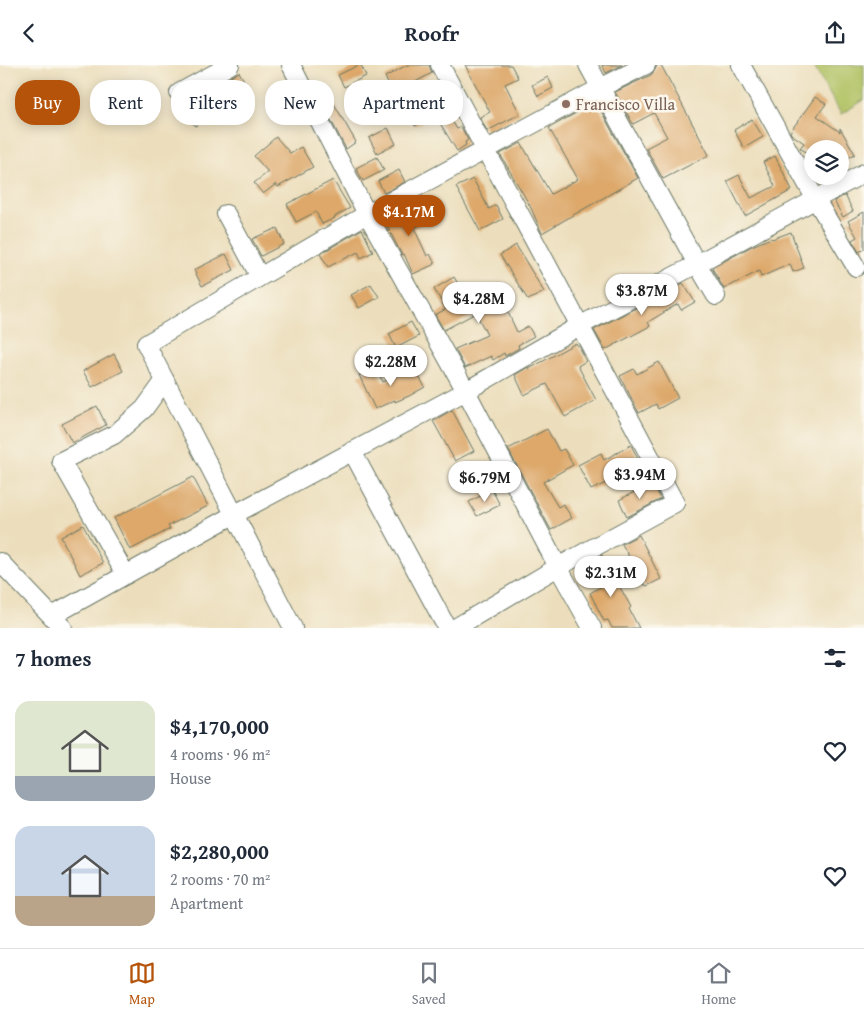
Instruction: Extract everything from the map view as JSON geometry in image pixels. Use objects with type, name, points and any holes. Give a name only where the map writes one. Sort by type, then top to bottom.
[{"type":"street","points":[[203,80],[230,65]]},
{"type":"street","points":[[291,65],[368,215],[466,391],[592,628]]},
{"type":"street","points":[[440,65],[675,503],[558,567],[455,628]]},
{"type":"street","points":[[588,65],[716,296]]},
{"type":"street","points":[[293,628],[146,344],[368,215],[600,88],[646,65]]},
{"type":"street","points":[[740,65],[856,267]]},
{"type":"street","points":[[0,562],[58,622],[126,575],[235,514],[466,391],[580,325],[864,173]]},
{"type":"street","points":[[226,214],[260,277]]},
{"type":"street","points":[[126,575],[61,461],[114,435],[144,409],[165,380]]},
{"type":"street","points":[[352,451],[447,628]]},
{"type":"green space","points":[[813,65],[864,65],[864,100],[841,114]]},
{"type":"building","points":[[361,65],[366,76],[358,80],[344,80],[344,87],[338,75]]},
{"type":"building","points":[[407,65],[429,65],[432,73],[419,80],[386,80],[385,77]]},
{"type":"building","points":[[465,65],[511,65],[518,78],[505,84],[520,114],[487,131],[480,117],[490,112]]},
{"type":"building","points":[[602,65],[622,65],[606,73]]},
{"type":"building","points":[[657,65],[661,65],[709,155],[663,179],[646,148],[667,137],[654,113],[633,124],[615,92],[651,75]]},
{"type":"building","points":[[239,72],[244,80],[230,80],[229,78]]},
{"type":"building","points":[[548,77],[553,88],[538,96],[532,85]]},
{"type":"building","points":[[815,97],[826,104],[817,116],[840,132],[840,128],[847,140],[804,140],[804,143],[790,132]]},
{"type":"building","points":[[596,102],[638,178],[542,233],[530,206],[500,154],[521,143],[551,194],[578,179],[549,128]]},
{"type":"building","points":[[334,104],[344,121],[344,125],[346,125],[356,142],[346,149],[334,125]]},
{"type":"building","points":[[752,119],[763,137],[744,148],[734,130]]},
{"type":"building","points":[[441,125],[454,125],[457,129],[461,127],[468,140],[465,142],[466,145],[457,151]]},
{"type":"building","points":[[388,128],[396,144],[377,153],[369,138]]},
{"type":"building","points":[[276,137],[290,153],[301,147],[313,167],[278,187],[276,184],[263,194],[254,183],[268,172],[254,156]]},
{"type":"building","points":[[849,144],[855,154],[849,158]]},
{"type":"building","points":[[775,156],[792,190],[745,216],[727,181],[739,175],[751,198],[775,186],[763,162]]},
{"type":"building","points":[[377,157],[384,170],[363,181],[356,168]]},
{"type":"building","points":[[399,170],[405,182],[384,193],[378,181]]},
{"type":"building","points":[[473,179],[489,209],[496,205],[503,219],[480,231],[456,187]]},
{"type":"building","points":[[333,180],[350,208],[322,224],[316,212],[296,222],[287,204]]},
{"type":"building","points":[[845,195],[853,211],[843,217],[834,201]]},
{"type":"building","points":[[412,202],[424,223],[414,228],[427,256],[430,254],[435,264],[413,274],[404,254],[402,255],[383,218]]},
{"type":"building","points":[[864,212],[864,249],[859,252],[852,240],[857,237],[848,221]]},
{"type":"building","points":[[277,228],[284,244],[261,256],[252,239]]},
{"type":"building","points":[[362,229],[373,252],[361,258],[358,252],[328,267],[320,254]]},
{"type":"building","points":[[791,232],[804,268],[793,272],[790,264],[761,277],[759,271],[724,289],[712,268],[752,246]]},
{"type":"building","points":[[516,245],[544,292],[528,300],[500,255]]},
{"type":"building","points":[[226,254],[234,270],[202,286],[194,270]]},
{"type":"building","points":[[454,277],[466,298],[482,289],[496,313],[506,308],[517,332],[528,326],[534,336],[518,345],[519,348],[505,356],[504,353],[493,360],[491,356],[465,368],[455,349],[487,335],[476,313],[444,330],[435,315],[446,309],[434,289]]},
{"type":"building","points":[[683,283],[695,302],[681,310],[678,304],[648,322],[650,326],[605,350],[594,330]]},
{"type":"building","points":[[371,284],[379,297],[359,308],[351,295]]},
{"type":"building","points":[[411,322],[419,336],[396,348],[389,334]]},
{"type":"building","points":[[576,343],[586,361],[578,366],[596,400],[565,417],[547,384],[524,395],[515,375]]},
{"type":"building","points":[[114,354],[123,371],[92,387],[83,371]]},
{"type":"building","points":[[659,362],[678,398],[658,409],[656,404],[639,413],[620,376],[634,369],[637,374]]},
{"type":"building","points":[[375,367],[383,382],[414,368],[425,387],[409,396],[375,409],[359,375]]},
{"type":"building","points":[[97,406],[106,425],[72,443],[62,424]]},
{"type":"building","points":[[452,410],[474,451],[455,461],[433,421]]},
{"type":"building","points":[[547,429],[559,451],[564,449],[573,465],[543,482],[558,507],[563,504],[572,518],[551,530],[508,449]]},
{"type":"building","points":[[631,445],[638,459],[611,475],[614,479],[591,490],[578,465],[601,453],[604,460]]},
{"type":"building","points":[[193,477],[208,506],[168,526],[170,529],[130,550],[114,518]]},
{"type":"building","points":[[652,483],[661,499],[627,517],[619,500]]},
{"type":"building","points":[[492,490],[500,505],[477,516],[469,502]]},
{"type":"building","points":[[83,525],[103,563],[80,575],[61,537]]},
{"type":"building","points":[[639,535],[661,579],[647,586],[644,585],[622,544]]},
{"type":"building","points":[[602,555],[631,607],[629,609],[639,628],[612,628],[608,620],[604,621],[590,593],[602,586],[590,562]]},
{"type":"place","name":"Francisco Villa","points":[[566,104]]}]
